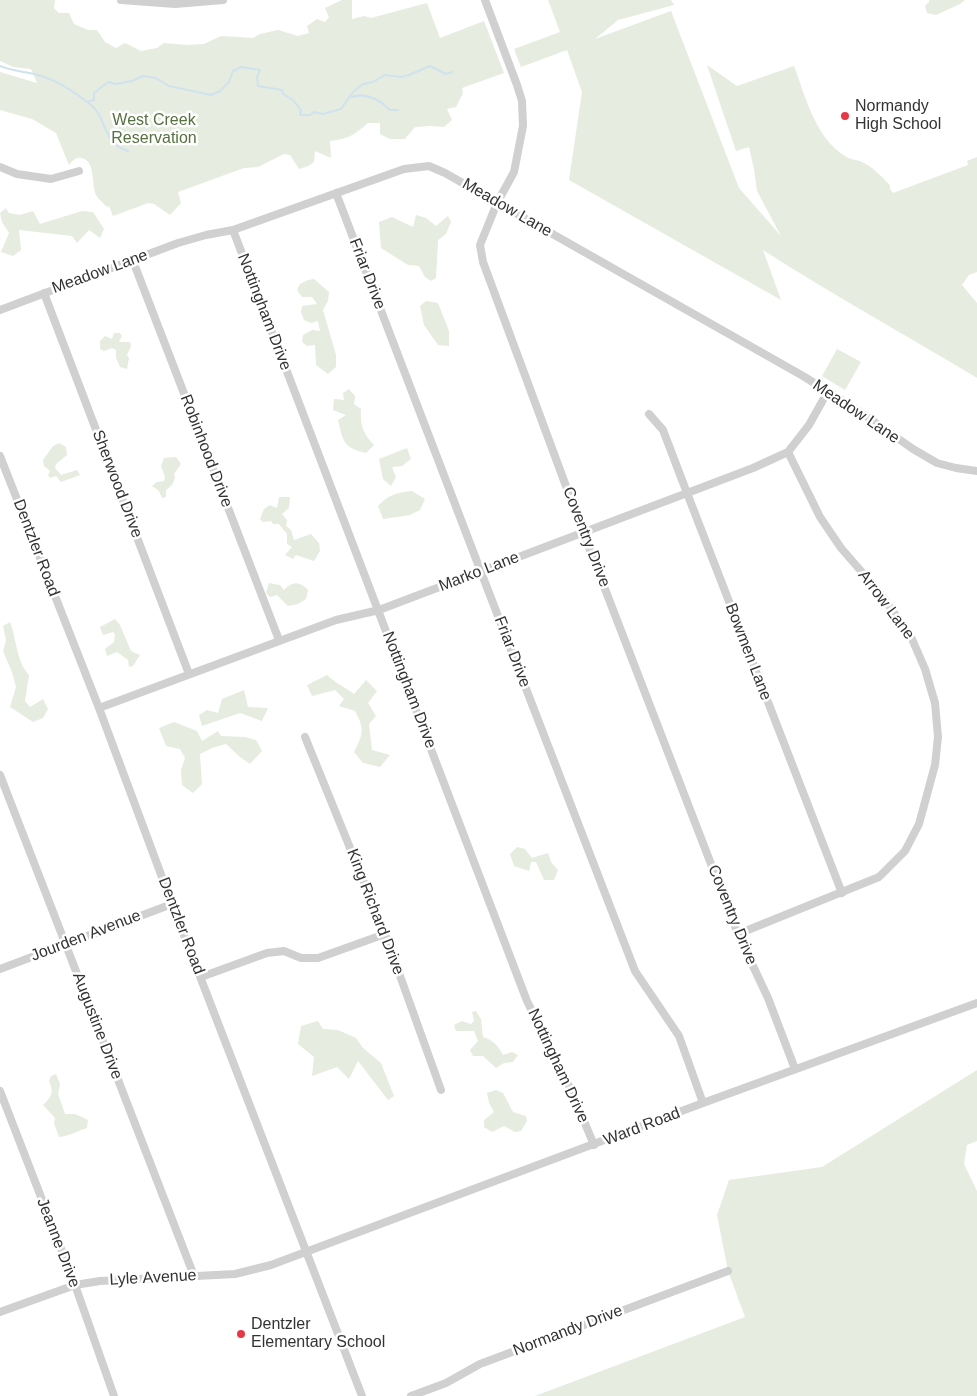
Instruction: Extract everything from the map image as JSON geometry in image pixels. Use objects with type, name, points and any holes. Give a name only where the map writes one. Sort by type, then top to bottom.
[{"type":"street","points":[[121,0],[175,4],[223,0]]},
{"type":"street","name":"Coventry Drive","points":[[485,0],[522,101],[523,126],[514,172],[497,203],[480,245],[483,262],[738,934],[768,998],[795,1069]]},
{"type":"street","name":"Meadow Lane","points":[[0,310],[178,243],[233,230],[404,169],[429,166],[445,173],[828,391],[913,450],[937,463],[977,471]]},
{"type":"street","points":[[0,167],[17,174],[51,179],[79,171]]},
{"type":"street","name":"Friar Drive","points":[[336,193],[635,971],[679,1036],[703,1103]]},
{"type":"street","name":"Nottingham Drive","points":[[233,230],[527,1001],[571,1090],[594,1145]]},
{"type":"street","name":"Robinhood Drive","points":[[133,261],[280,640]]},
{"type":"street","name":"Sherwood Drive","points":[[44,293],[189,674]]},
{"type":"street","name":"Marko Lane","points":[[99,708],[336,620],[378,610],[753,468],[788,452],[809,425],[828,391]]},
{"type":"street","name":"Bowmen Lane","points":[[649,414],[663,430],[842,893]]},
{"type":"street","name":"Arrow Lane","points":[[738,934],[879,877],[904,851],[919,824],[935,765],[938,738],[935,703],[925,669],[912,638],[880,594],[841,548],[820,517],[788,452]]},
{"type":"street","name":"Dentzler Road","points":[[0,459],[99,708],[172,904],[308,1252],[362,1396]]},
{"type":"street","name":"King Richard Drive","points":[[305,737],[385,934],[441,1090]]},
{"type":"street","name":"Augustine Drive","points":[[0,775],[194,1276]]},
{"type":"street","name":"Jourden Avenue","points":[[0,969],[172,904]]},
{"type":"street","points":[[201,977],[267,952],[284,951],[300,958],[318,958],[385,934]]},
{"type":"street","name":"Ward Road","points":[[308,1252],[703,1103],[977,1003]]},
{"type":"street","name":"Jeanne Drive","points":[[0,1091],[75,1285],[114,1396]]},
{"type":"street","name":"Lyle Avenue","points":[[0,1312],[75,1285],[100,1281],[235,1274],[271,1265],[308,1252]]},
{"type":"street","name":"Normandy Drive","points":[[411,1396],[446,1383],[480,1364],[728,1271]]},
{"type":"green space","name":"West Creek Reservation","points":[[0,0],[55,0],[54,8],[59,13],[69,13],[74,24],[88,30],[97,30],[105,42],[116,48],[125,43],[141,51],[157,48],[164,43],[204,44],[221,36],[253,38],[260,34],[278,30],[298,36],[309,33],[307,26],[317,19],[325,22],[329,17],[325,8],[342,0],[352,0],[352,19],[364,16],[371,18],[427,3],[440,38],[484,21],[504,73],[462,88],[463,93],[456,107],[447,109],[452,120],[444,127],[415,127],[405,139],[390,139],[380,134],[380,123],[368,123],[351,136],[330,141],[331,158],[315,151],[314,162],[299,169],[290,155],[284,154],[258,167],[244,168],[178,192],[181,203],[170,215],[154,204],[148,203],[113,216],[109,206],[107,207],[96,195],[91,169],[86,160],[78,158],[69,165],[56,133],[32,119],[0,110],[0,72],[37,83],[31,69],[13,67],[0,61]]},
{"type":"green space","points":[[548,0],[671,0],[674,5],[618,20],[595,39],[671,11],[739,188],[781,236],[757,191],[749,147],[736,151],[707,65],[737,86],[794,66],[813,116],[826,138],[847,157],[865,163],[873,169],[890,185],[893,193],[968,165],[967,161],[977,157],[977,272],[969,275],[962,285],[977,303],[977,378],[763,250],[781,300],[569,180],[582,92],[567,50],[521,67],[514,49],[560,32]]},
{"type":"green space","points":[[929,0],[965,0],[936,15],[927,13],[925,6]]},
{"type":"green space","points":[[6,208],[9,213],[20,215],[33,211],[40,224],[82,211],[93,212],[104,229],[100,238],[89,230],[77,243],[72,236],[19,230],[21,250],[13,256],[1,252],[9,233],[2,222],[0,213]]},
{"type":"green space","points":[[416,215],[426,218],[436,226],[448,216],[451,222],[446,234],[438,240],[436,278],[431,281],[425,277],[419,266],[408,265],[381,248],[379,222],[392,217],[413,227]]},
{"type":"green space","points":[[314,279],[329,292],[328,301],[323,310],[336,355],[336,367],[328,374],[316,365],[315,345],[307,346],[302,342],[303,335],[312,330],[320,331],[318,321],[311,323],[304,320],[301,312],[302,306],[317,304],[312,297],[302,297],[297,290],[300,284]]},
{"type":"green space","points":[[426,301],[438,303],[449,331],[449,346],[438,345],[424,325],[420,306]]},
{"type":"green space","points":[[114,333],[120,333],[122,336],[119,342],[130,342],[131,346],[127,355],[129,358],[127,369],[120,367],[116,358],[116,350],[112,348],[104,351],[100,349],[100,341],[105,336],[112,339]]},
{"type":"green space","points":[[837,349],[861,362],[845,390],[822,376]]},
{"type":"green space","points":[[349,389],[355,396],[354,404],[361,409],[363,429],[374,445],[366,453],[353,449],[346,443],[341,434],[338,420],[346,415],[333,410],[334,399],[344,400],[343,393]]},
{"type":"green space","points":[[59,443],[66,447],[67,455],[56,464],[55,468],[61,475],[77,470],[80,475],[61,482],[56,476],[50,478],[48,475],[50,471],[44,466],[43,460],[53,446]]},
{"type":"green space","points":[[407,448],[411,459],[402,466],[392,467],[396,477],[391,486],[383,479],[379,459]]},
{"type":"green space","points":[[176,457],[181,464],[174,474],[175,478],[172,485],[166,490],[166,497],[162,498],[159,491],[152,486],[157,482],[164,481],[165,477],[161,466],[164,458]]},
{"type":"green space","points":[[412,491],[425,499],[420,510],[410,515],[383,519],[378,506],[394,495]]},
{"type":"green space","points":[[279,497],[290,497],[289,508],[282,514],[287,520],[286,526],[291,530],[294,540],[311,534],[319,543],[320,551],[314,561],[296,555],[293,559],[285,555],[292,547],[287,544],[287,534],[279,524],[273,524],[271,521],[263,522],[260,519],[264,509],[270,505],[277,508]]},
{"type":"green space","points":[[269,583],[280,585],[284,590],[296,583],[302,585],[308,590],[306,599],[298,604],[288,606],[277,595],[270,597],[266,593]]},
{"type":"green space","points":[[115,619],[120,625],[131,651],[140,655],[133,666],[129,667],[128,660],[117,652],[107,656],[105,649],[114,642],[115,635],[113,632],[103,635],[100,627]]},
{"type":"green space","points":[[10,622],[19,657],[29,675],[25,701],[30,707],[43,699],[48,709],[43,718],[33,722],[10,707],[16,687],[3,651],[6,640],[3,626]]},
{"type":"green space","points":[[327,675],[354,694],[366,680],[377,691],[368,703],[376,716],[369,724],[372,750],[390,755],[380,767],[363,763],[354,752],[362,732],[355,711],[339,706],[344,699],[335,690],[312,696],[307,685]]},
{"type":"green space","points":[[244,690],[248,707],[268,708],[262,721],[240,713],[202,726],[199,715],[207,710],[218,713],[222,699]]},
{"type":"green space","points":[[174,722],[197,731],[202,741],[218,731],[221,736],[245,737],[256,740],[262,751],[250,764],[226,744],[200,754],[202,784],[193,793],[182,785],[181,770],[185,758],[180,749],[166,746],[159,728]]},
{"type":"green space","points":[[517,847],[525,849],[532,858],[548,853],[551,862],[558,870],[554,880],[544,880],[536,862],[531,862],[529,871],[514,866],[510,854]]},
{"type":"green space","points":[[476,1011],[481,1019],[483,1037],[495,1043],[503,1055],[512,1052],[518,1055],[513,1062],[504,1063],[496,1068],[483,1056],[473,1056],[470,1050],[478,1041],[474,1031],[456,1031],[454,1025],[462,1021],[471,1024],[474,1021],[472,1012]]},
{"type":"green space","points":[[318,1021],[323,1029],[338,1030],[356,1038],[363,1048],[381,1063],[394,1096],[388,1100],[358,1061],[349,1079],[337,1067],[312,1076],[314,1057],[298,1044],[301,1026]]},
{"type":"green space","points":[[977,1070],[977,1141],[967,1145],[964,1164],[977,1191],[977,1396],[535,1396],[745,1317],[728,1271],[717,1215],[729,1180],[822,1167]]},
{"type":"green space","points":[[56,1074],[60,1084],[58,1094],[65,1114],[75,1114],[88,1120],[87,1128],[59,1137],[54,1123],[55,1118],[43,1105],[51,1094],[49,1081],[51,1076]]},
{"type":"green space","points":[[496,1090],[503,1093],[513,1112],[526,1116],[527,1121],[521,1131],[515,1132],[504,1126],[492,1132],[484,1127],[484,1120],[494,1112],[489,1103],[487,1093]]},
{"type":"waterway","points":[[0,66],[36,74],[61,84],[91,105],[100,116],[109,137],[120,148],[128,151]]},
{"type":"waterway","points":[[87,102],[94,100],[94,93],[108,82],[116,84],[132,81],[143,76],[156,78],[169,86],[211,95],[220,91],[229,82],[233,71],[241,67],[260,70],[257,77],[258,86],[282,90],[283,94],[293,100],[301,110],[300,115],[310,115],[314,112],[323,114],[341,109],[352,93],[363,84],[373,82],[385,75],[401,77],[430,66],[446,74],[452,72]]},
{"type":"waterway","points":[[351,97],[367,96],[382,103],[390,110],[398,110]]},
{"type":"place","name":"Normandy High School","points":[[845,116]]},
{"type":"place","name":"Dentzler Elementary School","points":[[241,1334]]}]
